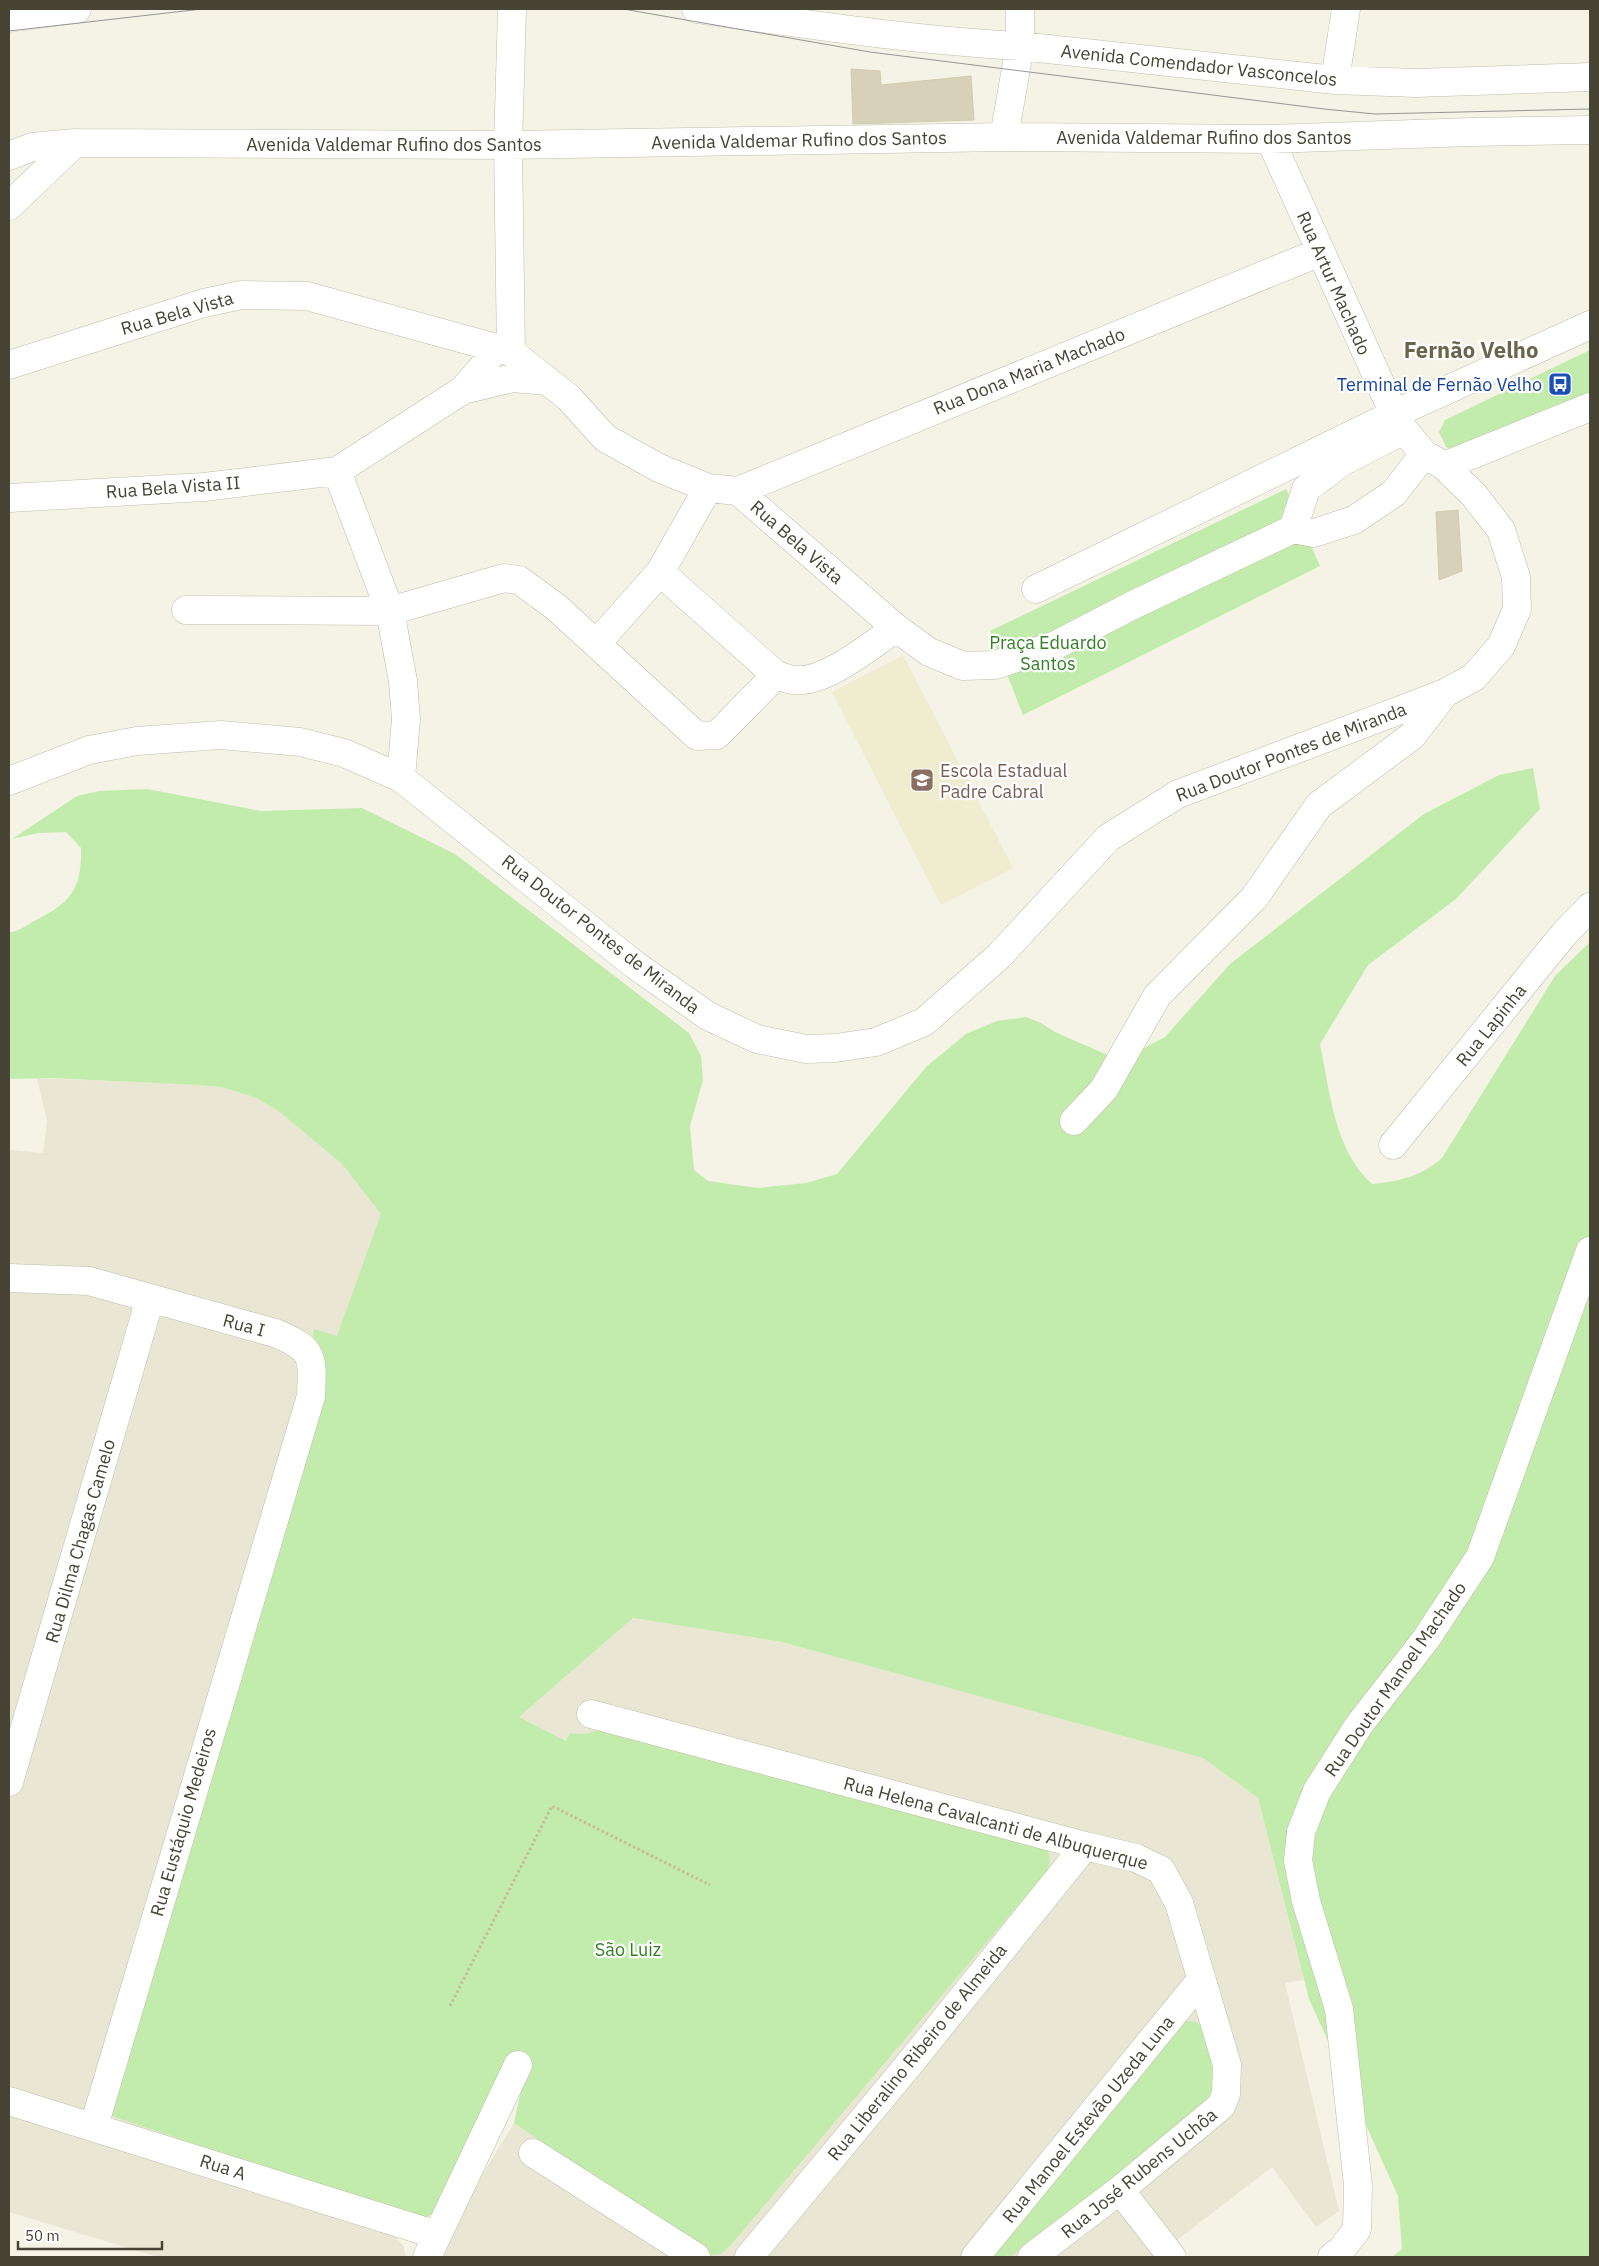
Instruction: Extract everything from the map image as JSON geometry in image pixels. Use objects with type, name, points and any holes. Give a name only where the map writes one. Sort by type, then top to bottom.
[{"type":"street","points":[[9,18],[77,9]]},
{"type":"street","name":"Avenida Comendador Vasconcelos","points":[[696,9],[808,25],[968,43],[1020,46],[1335,80],[1416,84],[1590,77]]},
{"type":"street","points":[[1004,137],[1020,46],[1020,9]]},
{"type":"street","points":[[1335,80],[1346,9]]},
{"type":"street","points":[[401,778],[406,719],[403,681],[390,611],[337,471],[463,390],[483,367],[502,350],[512,10]]},
{"type":"street","name":"Avenida Valdemar Rufino dos Santos","points":[[9,156],[32,148],[75,142],[508,145],[1004,137],[1270,140],[1462,132],[1590,130]]},
{"type":"street","name":"Rua Artur Machado","points":[[1270,140],[1399,422],[1434,460]]},
{"type":"street","points":[[9,206],[75,142]]},
{"type":"street","name":"Rua Dona Maria Machado","points":[[738,491],[1320,252]]},
{"type":"street","name":"Rua Bela Vista","points":[[9,365],[204,302],[241,295],[306,296],[502,350],[569,398],[605,438],[659,468],[708,488],[738,491],[896,628],[929,652],[963,666],[995,665],[1056,645],[1131,606],[1293,529]]},
{"type":"street","points":[[1036,589],[1399,422],[1590,325]]},
{"type":"street","points":[[463,390],[513,378],[547,381]]},
{"type":"street","points":[[1399,422],[1306,489],[1293,529],[1314,533],[1354,520],[1394,493],[1434,460],[1590,406]]},
{"type":"street","name":"Rua Doutor Pontes de Miranda","points":[[9,781],[89,750],[138,741],[221,735],[300,742],[344,753],[401,778],[634,965],[708,1016],[758,1038],[806,1049],[835,1048],[876,1042],[924,1022],[999,956],[1108,838],[1178,794],[1445,693],[1474,677],[1501,646],[1518,609],[1516,577],[1501,530],[1473,494],[1434,460]]},
{"type":"street","name":"Rua Bela Vista II","points":[[9,498],[204,487],[337,471]]},
{"type":"street","points":[[597,643],[660,572],[708,488]]},
{"type":"street","points":[[660,572],[776,674],[795,680],[812,678],[834,669],[896,628]]},
{"type":"street","points":[[186,610],[390,611],[504,578],[518,580],[556,607],[697,736],[717,735],[776,674]]},
{"type":"street","name":"Rua Doutor Pontes de Miranda","points":[[1074,1121],[1104,1088],[1157,996],[1254,898],[1319,805],[1412,736],[1445,693]]},
{"type":"street","name":"Rua Lapinha","points":[[1393,1145],[1564,934],[1590,906]]},
{"type":"street","name":"Rua Doutor Manoel Machado","points":[[1332,2257],[1341,2250],[1357,2229],[1358,2185],[1339,2009],[1306,1901],[1298,1861],[1301,1832],[1317,1791],[1359,1725],[1426,1640],[1480,1557],[1590,1252]]},
{"type":"street","name":"Rua I","points":[[9,1278],[89,1281],[275,1333],[298,1342],[307,1352],[312,1366],[310,1396],[273,1517]]},
{"type":"street","name":"Rua Dilma Chagas Camelo","points":[[9,1782],[150,1299]]},
{"type":"street","name":"Rua Eustáquio Medeiros","points":[[94,2126],[273,1517]]},
{"type":"street","name":"Rua Helena Cavalcanti de Albuquerque","points":[[591,1714],[1136,1858],[1161,1870],[1179,1904],[1227,2065],[1226,2094],[1222,2106]]},
{"type":"street","name":"Rua Liberalino Ribeiro de Almeida","points":[[749,2257],[906,2068],[1085,1846]]},
{"type":"street","name":"Rua Manoel Estevão Uzeda Luna","points":[[975,2257],[1201,1980]]},
{"type":"street","points":[[432,2246],[518,2065]]},
{"type":"street","name":"Rua A","points":[[9,2101],[94,2126],[432,2246]]},
{"type":"street","name":"Rua José Rubens Uchôa","points":[[1032,2257],[1120,2190],[1222,2106]]},
{"type":"street","points":[[532,2153],[696,2257]]},
{"type":"street","points":[[1120,2190],[1172,2257]]},
{"type":"path","points":[[450,2006],[552,1806],[710,1885]]},
{"type":"shaded area","name":"Escola Estadual Padre Cabral","points":[[903,655],[1013,868],[941,905],[832,692]]},
{"type":"shaded area","points":[[37,1078],[221,1087],[257,1098],[281,1113],[342,1164],[406,1245],[407,2215],[397,2239],[403,2245],[406,2257],[158,2257],[9,2212],[9,1150],[43,1153],[47,1121]]},
{"type":"shaded area","points":[[633,1618],[782,1642],[1203,1758],[1258,1798],[1304,1980],[1285,1983],[1339,2211],[1316,2227],[1272,2167],[1155,2257],[441,2257],[482,2175],[514,2123],[521,2091],[518,2085],[864,1890],[519,1717]]},
{"type":"green space","points":[[1590,350],[1590,399],[1458,452],[1446,447],[1439,432],[1445,420]]},
{"type":"green space","name":"Praça Eduardo Santos","points":[[1286,489],[1320,566],[1023,715],[990,631]]},
{"type":"green space","name":"São Luiz","points":[[1533,768],[1540,809],[1456,899],[1368,965],[1320,1044],[1331,1100],[1341,1137],[1359,1170],[1372,1184],[1417,1174],[1442,1158],[1555,976],[1590,942],[1590,2257],[1392,2257],[1402,2249],[1398,2196],[1309,1999],[1258,1798],[1203,1758],[782,1642],[633,1618],[519,1717],[566,1741],[570,1733],[589,1733],[607,1725],[1043,1844],[1050,1857],[1047,1871],[730,2246],[721,2254],[710,2255],[514,2123],[521,2091],[518,2085],[434,2212],[426,2218],[412,2217],[109,2115],[320,1378],[322,1351],[313,1337],[314,1329],[337,1336],[381,1214],[342,1164],[281,1113],[257,1098],[221,1087],[197,1085],[50,1078],[9,1079],[9,933],[22,928],[57,908],[65,901],[76,885],[81,862],[81,848],[66,832],[38,833],[12,839],[77,796],[99,791],[147,789],[261,811],[362,808],[455,854],[689,1033],[701,1056],[703,1080],[690,1126],[694,1170],[708,1181],[758,1188],[806,1183],[837,1174],[926,1067],[966,1034],[997,1021],[1026,1017],[1110,1056],[1126,1058],[1165,1037],[1230,964],[1424,814],[1499,775]]},
{"type":"green space","points":[[1182,2021],[1196,2022],[1207,2032],[1219,2087],[1207,2107],[1010,2257],[982,2257]]},
{"type":"building","points":[[851,69],[880,71],[881,85],[971,76],[974,120],[853,124]]},
{"type":"building","points":[[1458,510],[1462,571],[1439,580],[1436,512]]},
{"type":"tram line","points":[[9,31],[202,9]]},
{"type":"tram line","points":[[623,9],[870,52],[1324,109],[1375,114],[1590,109]]},
{"type":"place","name":"Terminal de Fernão Velho","points":[[1560,384]]},
{"type":"place","name":"Escola Estadual Padre Cabral","points":[[922,780]]},
{"type":"district","name":"Fernão Velho","points":[[1471,349]]}]
